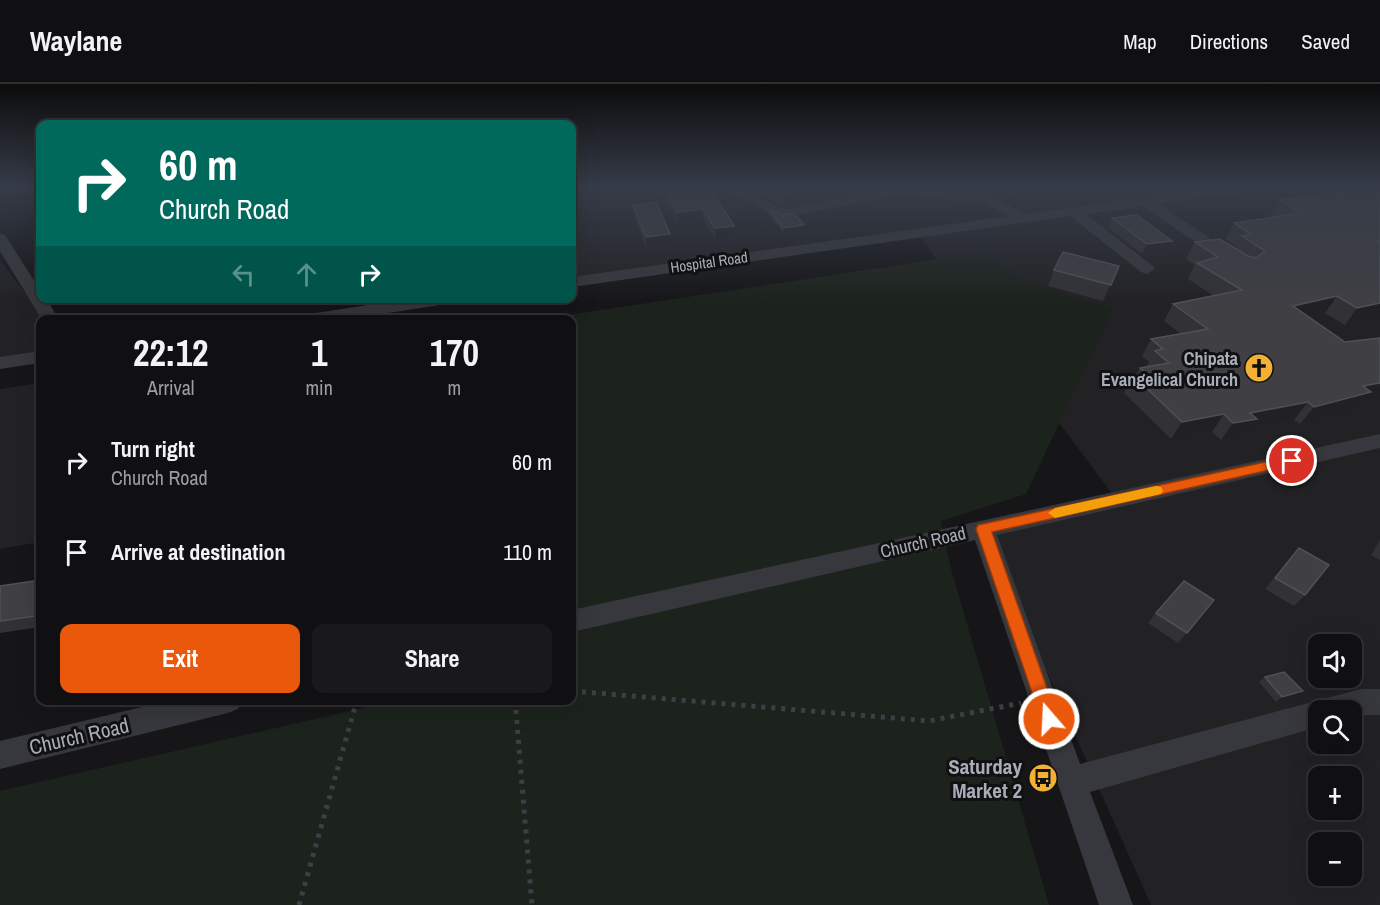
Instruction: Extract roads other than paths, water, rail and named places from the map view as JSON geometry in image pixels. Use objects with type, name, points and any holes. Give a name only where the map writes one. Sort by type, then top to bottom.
[{"type":"street","name":"Hospital Road","points":[[576,281],[964,226]]},
{"type":"street","points":[[1093,226],[1147,269]]},
{"type":"street","points":[[1187,226],[1245,268]]},
{"type":"street","points":[[0,238],[36,296]]},
{"type":"street","points":[[342,315],[424,303]]},
{"type":"street","points":[[0,363],[36,358]]},
{"type":"street","name":"Church Road","points":[[576,620],[1380,441]]},
{"type":"street","points":[[983,529],[1116,905]]},
{"type":"street","points":[[1362,702],[1380,702]]},
{"type":"street","name":"Church Road","points":[[0,754],[207,705]]},
{"type":"street","points":[[1071,782],[1308,717]]},
{"type":"place","name":"Chipata Evangelical Church","points":[[1259,368]]},
{"type":"place","name":"Saturday Market 2","points":[[1043,778]]}]
